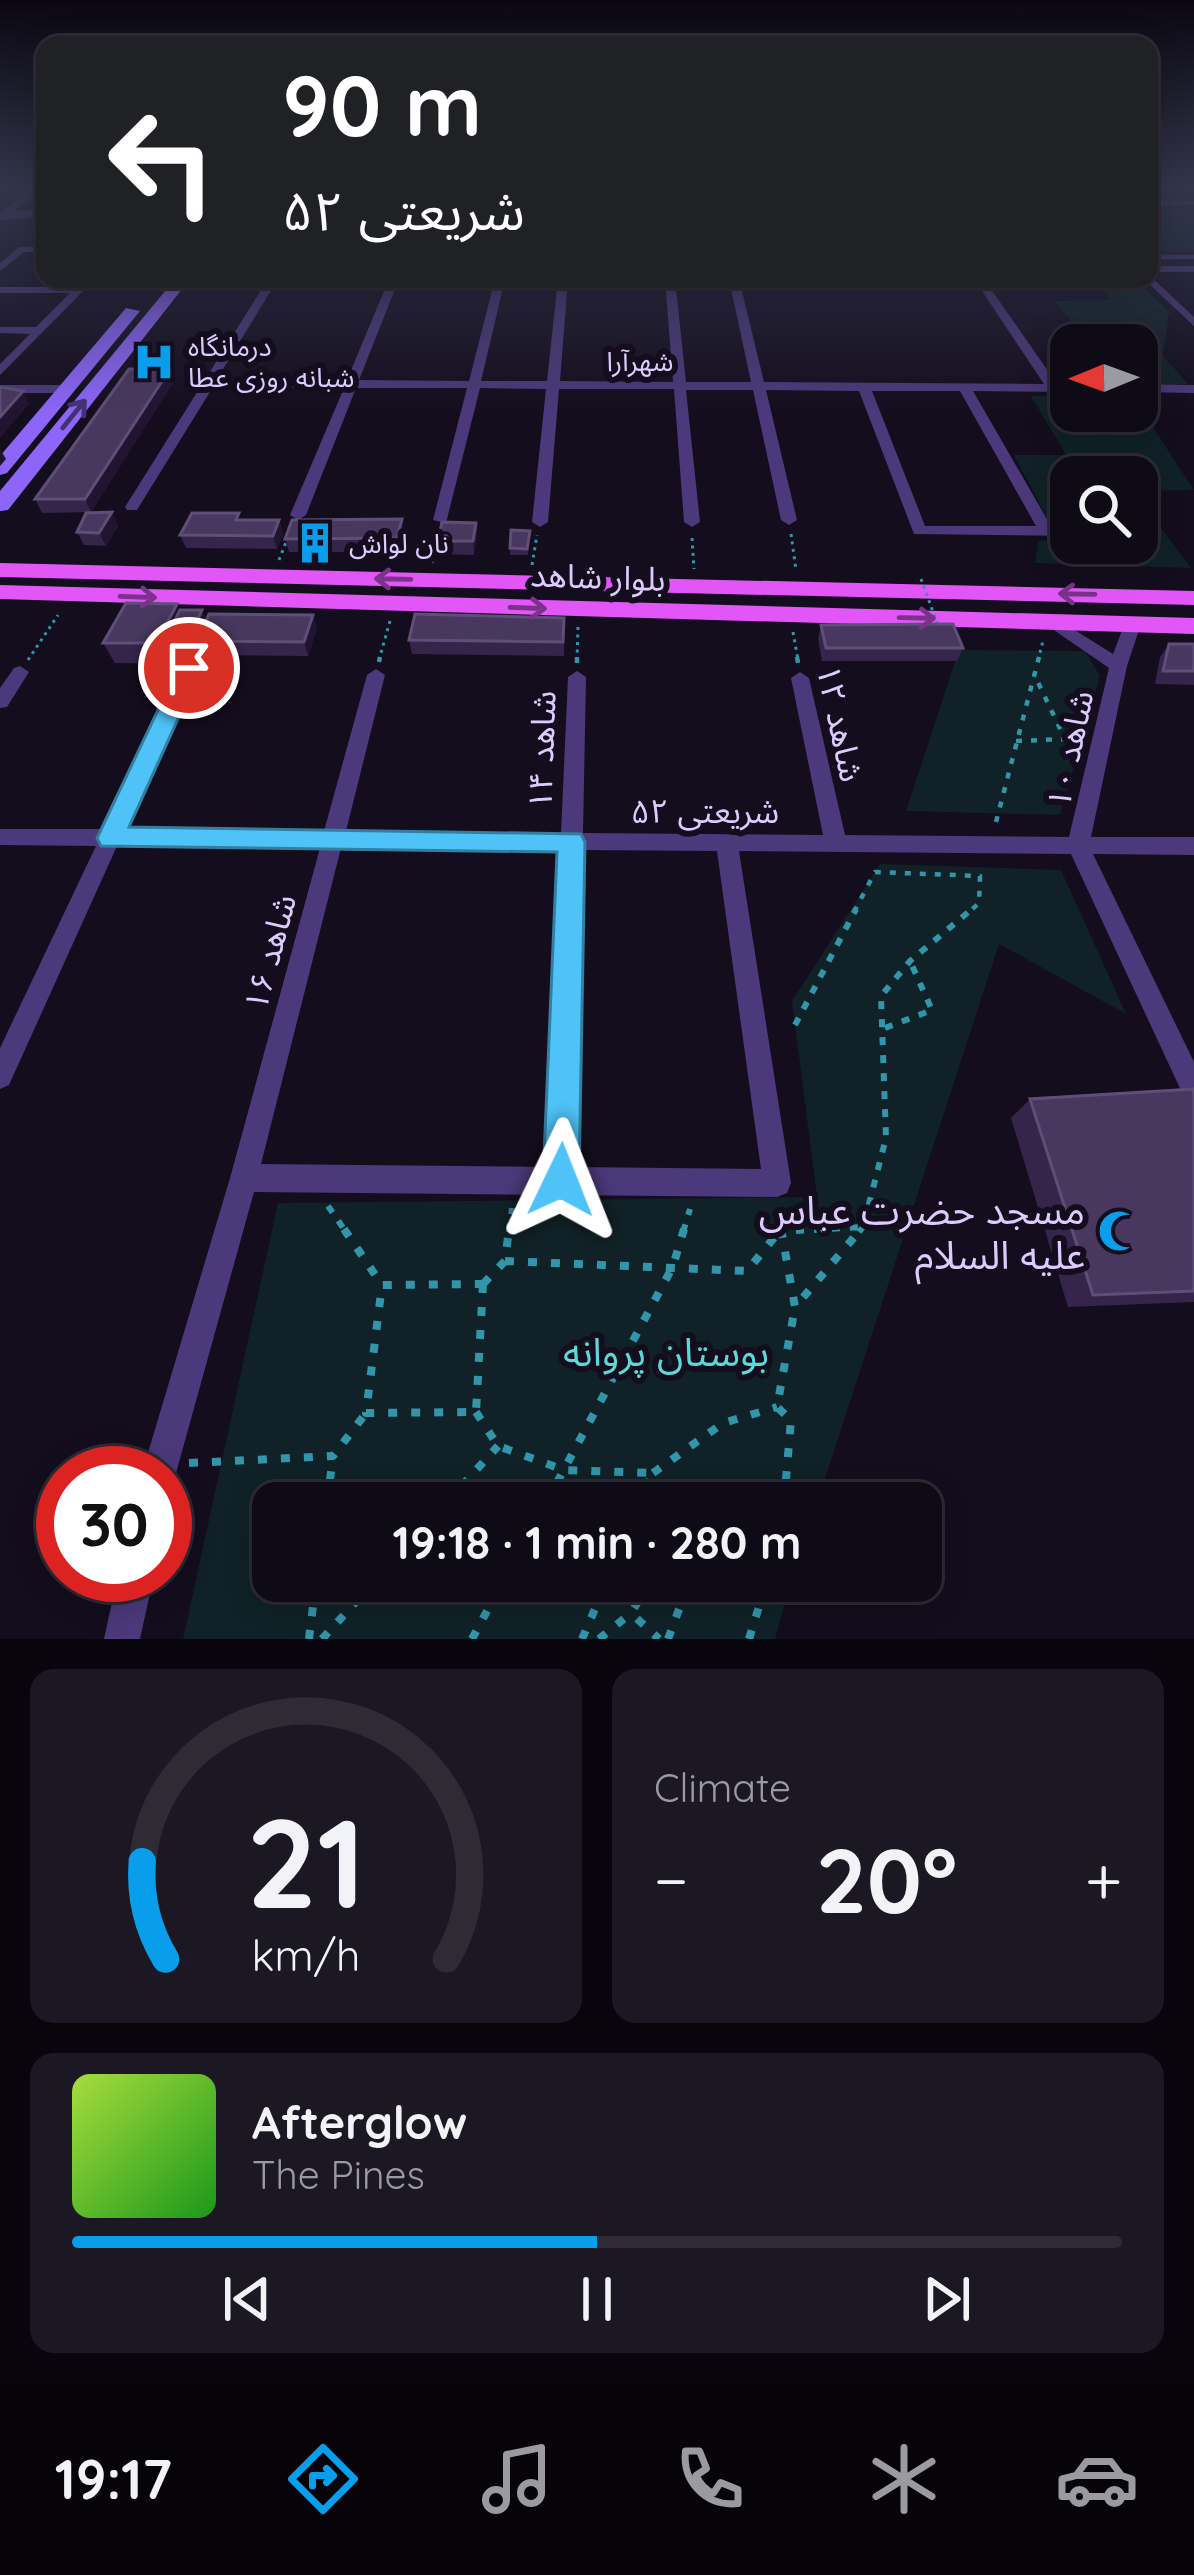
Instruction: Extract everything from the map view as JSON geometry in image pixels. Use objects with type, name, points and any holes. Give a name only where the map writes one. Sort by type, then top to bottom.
[{"type":"main road","points":[[0,469],[152,288]]},
{"type":"main road","points":[[0,505],[176,288]]},
{"type":"main road","points":[[0,550],[38,571]]},
{"type":"main road","name":"بلوار شاهد","points":[[0,569],[1194,598]]},
{"type":"main road","name":"بلوار شاهد","points":[[7,595],[1194,626]]},
{"type":"street","points":[[1158,272],[1194,269]]},
{"type":"street","points":[[1158,283],[1194,323]]},
{"type":"street","points":[[132,507],[267,288]]},
{"type":"street","points":[[298,514],[390,288]]},
{"type":"street","points":[[441,520],[498,288]]},
{"type":"street","points":[[540,522],[562,288]]},
{"type":"street","points":[[671,288],[692,522]]},
{"type":"street","points":[[736,288],[789,520]]},
{"type":"street","points":[[985,288],[1050,384]]},
{"type":"street","points":[[0,290],[79,290]]},
{"type":"street","points":[[0,371],[79,290]]},
{"type":"street","points":[[0,330],[40,331]]},
{"type":"street","name":"شهرآرا","points":[[209,383],[1050,388]]},
{"type":"street","points":[[864,387],[919,531],[1050,531]]},
{"type":"street","points":[[964,387],[1046,531]]},
{"type":"street","points":[[1188,388],[1194,403]]},
{"type":"street","points":[[0,389],[65,389]]},
{"type":"street","points":[[1051,621],[1118,666]]},
{"type":"street","name":"شاهد ۱۰","points":[[1078,845],[1118,666],[1132,624]]},
{"type":"street","points":[[0,1076],[189,668]]},
{"type":"street","points":[[0,702],[20,672]]},
{"type":"street","name":"شاهد ۱۶","points":[[167,1446],[244,1178],[376,675]]},
{"type":"street","name":"شاهد ۱۴","points":[[561,1180],[577,677]]},
{"type":"street","name":"شاهد ۱۲","points":[[800,678],[836,844]]},
{"type":"street","name":"شریعتی ۵۲","points":[[0,837],[1194,847]]},
{"type":"street","points":[[244,1178],[777,1183],[728,843]]},
{"type":"street","points":[[1078,845],[1194,1090]]},
{"type":"street","points":[[122,1639],[130,1602]]},
{"type":"path","points":[[272,576],[298,514]]},
{"type":"path","points":[[429,580],[441,520]]},
{"type":"path","points":[[789,520],[798,588]]},
{"type":"path","points":[[530,582],[540,522]]},
{"type":"path","points":[[692,522],[695,586]]},
{"type":"path","points":[[921,579],[940,634]]},
{"type":"path","points":[[20,672],[72,595]]},
{"type":"path","points":[[376,675],[395,604]]},
{"type":"path","name":"شاهد ۱۴","points":[[577,677],[578,609]]},
{"type":"path","name":"شاهد ۱۲","points":[[791,615],[800,678]]},
{"type":"path","points":[[990,845],[1051,621]]},
{"type":"path","points":[[1016,741],[1065,739],[1034,674]]},
{"type":"path","points":[[794,1307],[863,1227],[886,1138],[881,996],[910,961],[979,903],[980,876],[875,872],[795,1025]]},
{"type":"path","points":[[884,1028],[932,1010],[910,961]]},
{"type":"path","points":[[310,1180],[382,1286],[366,1413],[333,1456],[330,1482]]},
{"type":"path","points":[[515,1180],[505,1261],[483,1284],[476,1412],[497,1446],[564,1470],[653,1473]]},
{"type":"path","points":[[557,1482],[673,1266],[698,1181]]},
{"type":"path","points":[[781,1228],[863,1227]]},
{"type":"path","points":[[505,1261],[747,1271],[781,1228]]},
{"type":"path","points":[[777,1407],[794,1307],[781,1228]]},
{"type":"path","points":[[382,1286],[483,1284]]},
{"type":"path","points":[[649,1482],[653,1473],[723,1423],[777,1407]]},
{"type":"path","points":[[777,1407],[791,1420],[786,1482]]},
{"type":"path","points":[[366,1413],[476,1412]]},
{"type":"path","points":[[465,1482],[497,1446]]},
{"type":"path","points":[[192,1467],[333,1456]]},
{"type":"path","points":[[309,1639],[313,1602]]},
{"type":"path","points":[[322,1639],[356,1602]]},
{"type":"path","points":[[472,1639],[492,1602]]},
{"type":"path","points":[[582,1639],[598,1602]]},
{"type":"path","points":[[599,1639],[639,1602]]},
{"type":"path","points":[[668,1639],[682,1602]]},
{"type":"path","points":[[748,1639],[760,1602]]},
{"type":"path","points":[[632,1613],[658,1639]]},
{"type":"green space","points":[[1100,288],[1144,288],[1169,312],[1163,356],[1188,384],[1158,384],[1158,324],[1073,324],[1055,301],[1110,300]]},
{"type":"green space","points":[[1031,396],[1050,396],[1050,428]]},
{"type":"green space","points":[[1052,432],[1156,432],[1194,490],[1158,491],[1158,456],[1050,456],[1050,524],[1014,455],[1066,455]]},
{"type":"green space","points":[[1158,524],[1191,568],[1066,564],[1158,564]]},
{"type":"green space","points":[[1050,540],[1050,563],[1035,563],[1038,541]]},
{"type":"green space","points":[[959,650],[1085,651],[1100,676],[1060,815],[906,811]]},
{"type":"green space","name":"بوستان پروانه","points":[[880,864],[1061,870],[1126,1014],[999,944],[824,1482],[252,1482],[252,1602],[785,1602],[775,1639],[183,1639],[278,1203],[817,1197],[792,1001]]},
{"type":"building","points":[[129,369],[170,369],[85,499],[35,499]]},
{"type":"building","points":[[0,387],[23,391],[0,417]]},
{"type":"building","points":[[112,512],[99,533],[77,532],[86,513]]},
{"type":"building","points":[[192,513],[239,513],[236,520],[279,520],[273,536],[180,535]]},
{"type":"building","points":[[402,519],[397,538],[285,539],[292,520]]},
{"type":"building","points":[[442,522],[476,523],[473,541],[438,541]]},
{"type":"building","points":[[511,530],[530,531],[527,549],[510,548]]},
{"type":"building","points":[[126,603],[177,604],[157,643],[103,643]]},
{"type":"building","points":[[180,610],[202,610],[184,651],[160,650]]},
{"type":"building","points":[[209,614],[313,615],[304,642],[197,641]]},
{"type":"building","points":[[415,614],[564,618],[563,642],[409,640]]},
{"type":"building","points":[[953,624],[963,648],[826,648],[821,625]]},
{"type":"building","points":[[1169,644],[1194,644],[1194,671],[1163,671]]},
{"type":"building","name":"مسجد حضرت عباس علیه السلام","points":[[1194,1089],[1194,1291],[1093,1295],[1030,1099]]},
{"type":"place","name":"درمانگاه شبانه روزی عطا","points":[[154,362]]},
{"type":"place","name":"نان لواش","points":[[315,543]]},
{"type":"place","name":"مسجد حضرت عباس علیه السلام","points":[[1119,1231]]},
{"type":"route","points":[[189,668],[110,838],[572,842],[561,1180]]}]
